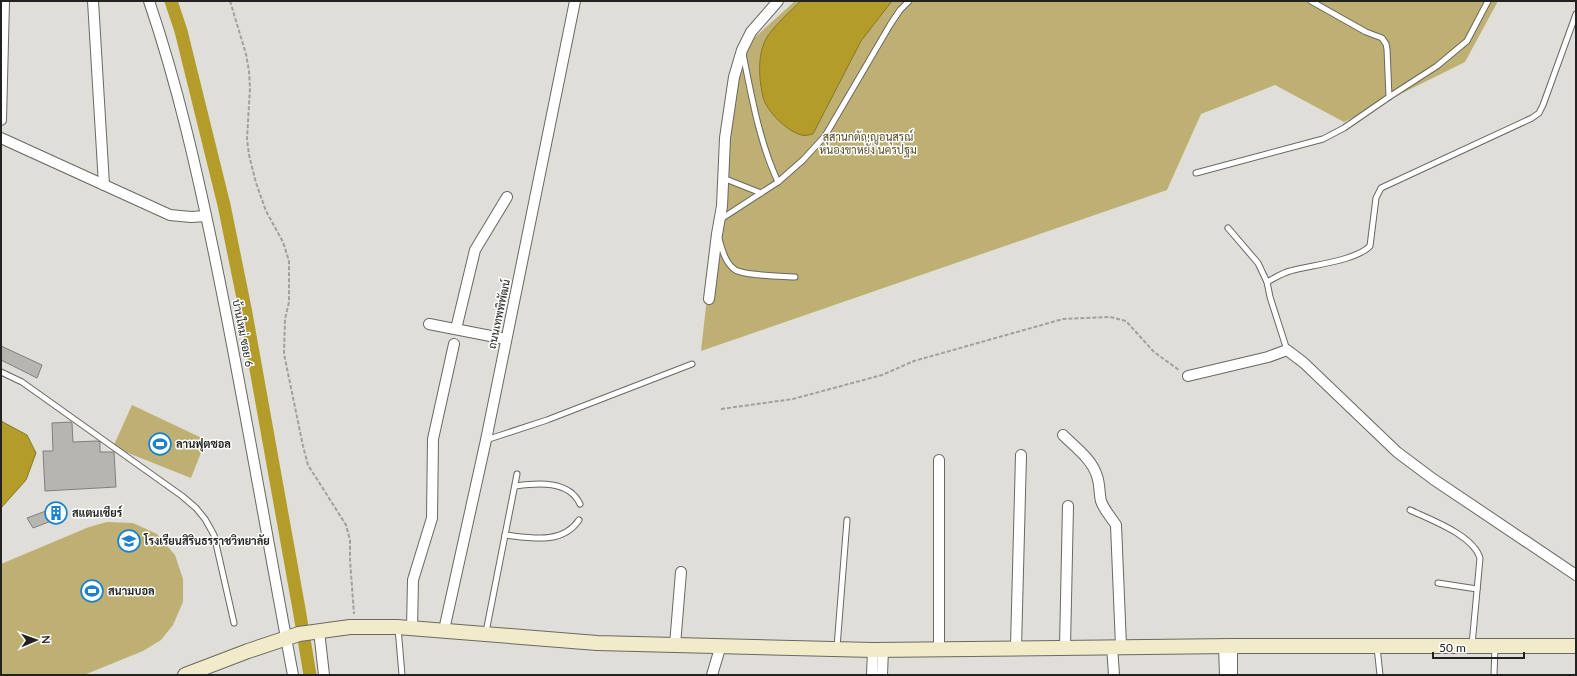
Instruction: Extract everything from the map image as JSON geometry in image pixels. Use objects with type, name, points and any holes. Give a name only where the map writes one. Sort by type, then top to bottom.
[{"type":"main road","points":[[185,675],[248,651],[303,634],[354,627],[398,627],[597,642],[878,650],[1117,646],[1576,646]]},
{"type":"street","points":[[1,120],[4,1]]},
{"type":"street","points":[[93,1],[104,185]]},
{"type":"street","name":"บ้านใหม่ ซอย 6","points":[[149,1],[179,99],[233,344],[303,634],[293,675]]},
{"type":"street","name":"ถนนเทพพิพัฒน์","points":[[444,630],[486,440],[575,1]]},
{"type":"street","points":[[709,299],[722,206],[725,138],[734,77],[742,50],[750,32],[778,1]]},
{"type":"street","points":[[1,138],[170,215],[191,217],[206,216]]},
{"type":"street","points":[[456,329],[475,250],[507,197]]},
{"type":"street","points":[[430,324],[506,340]]},
{"type":"street","points":[[412,628],[413,580],[432,518],[433,439],[454,344]]},
{"type":"street","points":[[1188,376],[1268,357],[1287,350],[1304,363],[1397,452],[1433,479],[1576,575]]},
{"type":"street","points":[[1063,435],[1090,461],[1098,476],[1101,501],[1105,510],[1116,525],[1117,646],[1114,675]]},
{"type":"street","points":[[1016,647],[1021,456]]},
{"type":"street","points":[[939,460],[940,648]]},
{"type":"street","points":[[1065,647],[1068,506]]},
{"type":"street","points":[[675,644],[681,572]]},
{"type":"street","points":[[303,634],[324,675]]},
{"type":"street","points":[[712,675],[721,645]]},
{"type":"street","points":[[1224,675],[1228,646]]},
{"type":"street","points":[[1228,646],[1232,675]]},
{"type":"street","points":[[872,675],[878,650]]},
{"type":"street","points":[[878,650],[882,675]]},
{"type":"lane","points":[[720,220],[778,182],[803,160],[825,136],[890,25],[900,10],[909,1]]},
{"type":"lane","points":[[1311,1],[1366,32],[1382,38],[1387,49],[1389,97]]},
{"type":"lane","points":[[1196,173],[1323,139],[1344,128],[1438,66],[1467,41],[1488,1]]},
{"type":"lane","points":[[1267,282],[1288,272],[1352,257],[1365,252],[1370,246],[1376,198],[1382,188],[1508,130],[1539,114],[1576,14]]},
{"type":"lane","points":[[742,50],[754,110],[766,156],[778,182]]},
{"type":"lane","points":[[724,178],[761,193]]},
{"type":"lane","points":[[1228,228],[1258,262],[1267,282],[1270,298],[1287,350]]},
{"type":"lane","points":[[717,234],[724,256],[734,270],[744,273],[795,277]]},
{"type":"lane","points":[[486,440],[547,420],[692,364]]},
{"type":"lane","points":[[1,372],[22,382],[182,496],[196,508],[205,519],[214,535],[234,623]]},
{"type":"lane","points":[[486,633],[516,486],[517,474]]},
{"type":"lane","points":[[516,486],[537,483],[557,486],[569,492],[580,504]]},
{"type":"lane","points":[[1410,510],[1464,537],[1478,551],[1480,558],[1472,646]]},
{"type":"lane","points":[[505,535],[531,538],[560,536],[570,530],[579,520]]},
{"type":"lane","points":[[837,648],[846,520]]},
{"type":"lane","points":[[1438,583],[1477,589]]},
{"type":"lane","points":[[398,627],[402,675]]},
{"type":"lane","points":[[1377,646],[1380,675]]},
{"type":"lane","points":[[1494,675],[1495,646]]},
{"type":"path","points":[[230,1],[246,54],[249,71],[250,88],[247,139],[249,155],[256,183],[266,211],[283,242],[289,261],[289,302],[285,319],[284,354],[308,465],[346,525],[350,540],[354,627]]},
{"type":"path","points":[[721,409],[793,399],[882,376],[914,361],[1063,319],[1110,317],[1126,321],[1154,352],[1188,376]]},
{"type":"green space","name":"สุสานกตัญญูอนุสรณ์ หนองขาหยั่ง นครปฐม","points":[[795,1],[1498,1],[1465,62],[1344,122],[1275,85],[1201,114],[1167,190],[701,351],[726,130],[737,75],[753,39]]},
{"type":"green space","name":"ลานฟุตซอล","points":[[132,405],[206,440],[191,478],[113,447]]},
{"type":"green space","name":"สนามบอล","points":[[107,522],[133,523],[157,534],[175,555],[183,579],[183,602],[173,625],[161,640],[143,651],[84,675],[1,675],[1,564],[89,527]]},
{"type":"shaded area","points":[[801,1],[892,1],[861,41],[813,134],[806,135],[796,133],[773,115],[763,97],[760,75],[761,52],[768,35],[776,25]]},
{"type":"shaded area","points":[[1,421],[27,435],[36,453],[26,480],[1,508]]},
{"type":"building","points":[[1,346],[42,365],[37,378],[1,360]]},
{"type":"building","points":[[71,422],[73,442],[97,441],[100,442],[100,452],[114,452],[116,487],[45,491],[43,451],[53,451],[52,423]]},
{"type":"building","points":[[62,505],[67,515],[33,528],[27,518]]},
{"type":"waterway","points":[[171,1],[181,31],[224,205],[245,308],[310,675]]},
{"type":"place","name":"ลานฟุตซอล","points":[[160,444]]},
{"type":"place","name":"สแตนเชียร์","points":[[56,513]]},
{"type":"place","name":"โรงเรียนสิรินธรราชวิทยาลัย","points":[[129,541]]},
{"type":"place","name":"สนามบอล","points":[[92,591]]}]
